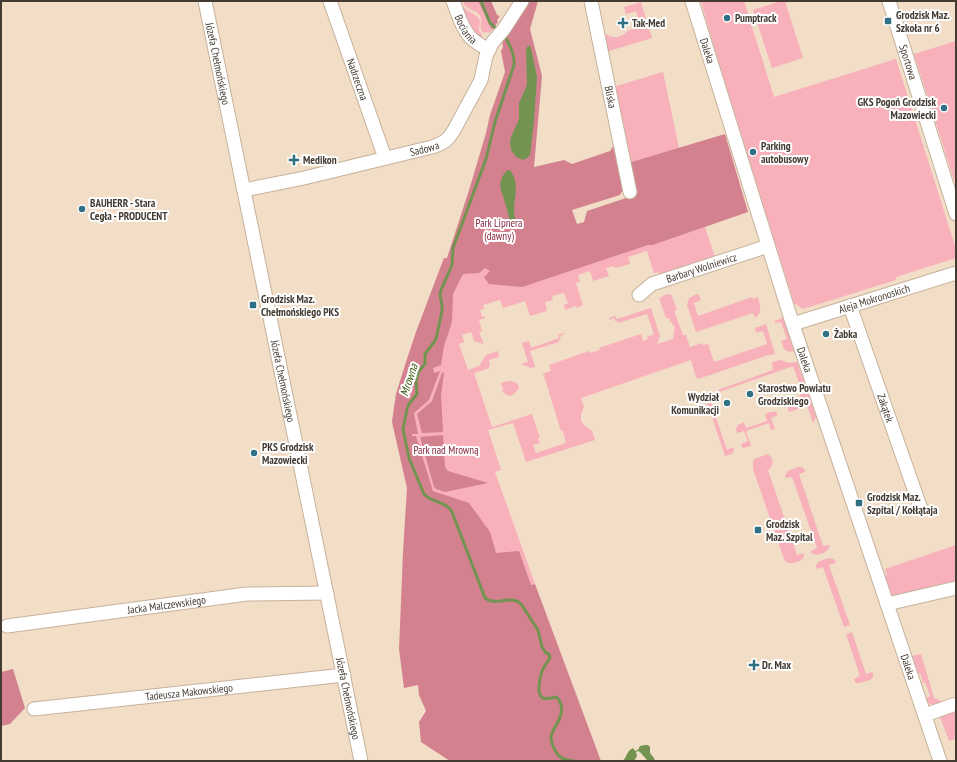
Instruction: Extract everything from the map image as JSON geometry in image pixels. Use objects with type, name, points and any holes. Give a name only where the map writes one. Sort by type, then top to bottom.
[{"type":"street","name":"Józefa Chełmońskiego","points":[[205,1],[361,761]]},
{"type":"street","name":"Nadrzeczna","points":[[330,1],[386,158]]},
{"type":"street","name":"Bociania","points":[[453,1],[460,21],[468,33],[473,39],[489,50]]},
{"type":"street","name":"Sadowa","points":[[244,190],[304,178],[432,147],[445,142],[450,137],[481,80],[492,43],[501,33],[522,1]]},
{"type":"street","name":"Bliska","points":[[591,1],[630,192]]},
{"type":"street","name":"Daleka","points":[[692,1],[793,324],[940,761]]},
{"type":"street","name":"Sportowa","points":[[889,1],[956,214]]},
{"type":"street","name":"Barbary Wolniewicz","points":[[639,295],[652,284],[768,246]]},
{"type":"street","name":"Aleja Mokronoskich","points":[[793,324],[956,273]]},
{"type":"street","name":"Zakątek","points":[[850,306],[921,509]]},
{"type":"street","points":[[887,604],[956,588]]},
{"type":"street","name":"Jacka Malczewskiego","points":[[7,626],[247,594],[327,593]]},
{"type":"street","name":"Tadeusza Makowskiego","points":[[34,709],[344,675]]},
{"type":"street","points":[[925,714],[956,704]]},
{"type":"green space","points":[[456,1],[460,1],[465,8],[478,17],[480,21],[479,31],[482,34],[482,39],[476,38]]},
{"type":"green space","points":[[462,1],[478,1],[492,30],[489,33],[483,33],[481,29],[480,16],[476,12],[466,7]]},
{"type":"green space","points":[[478,1],[491,1],[497,15],[500,16],[497,20],[498,22],[492,30]]},
{"type":"green space","name":"Park Lipnera (dawny)","points":[[528,1],[538,1],[530,29],[542,76],[534,167],[564,160],[572,164],[610,151],[616,142],[625,186],[620,195],[572,210],[577,224],[584,222],[587,211],[635,195],[628,163],[725,134],[748,212],[653,245],[648,245],[522,287],[489,284],[484,277],[490,271],[485,268],[479,273],[463,274],[453,294],[452,322],[444,346],[441,365],[433,368],[434,373],[440,371],[429,400],[414,413],[418,434],[412,434],[412,436],[416,436],[433,491],[469,503],[490,532],[496,553],[519,551],[531,585],[535,584],[601,761],[450,761],[421,742],[419,722],[426,711],[419,695],[418,685],[404,688],[399,649],[407,488],[392,422],[396,394],[407,359],[444,258],[447,258],[470,187],[490,115],[505,72],[501,51],[503,47],[502,41],[509,33]]},
{"type":"green space","points":[[701,1],[744,1],[774,97],[896,59],[956,249],[956,258],[896,277],[896,280],[803,309],[794,303]]},
{"type":"green space","points":[[785,1],[803,58],[772,68],[753,10]]},
{"type":"green space","points":[[641,2],[652,38],[606,52],[602,33],[613,37],[618,37],[629,30],[641,27],[636,11],[626,14],[624,7]]},
{"type":"green space","name":"GKS Pogoń Grodzisk Mazowiecki","points":[[956,41],[956,186],[914,54]]},
{"type":"green space","points":[[663,72],[679,148],[628,163],[613,87]]},
{"type":"green space","name":"Park nad Mrowną","points":[[705,227],[715,257],[659,275],[658,272],[654,273],[647,251],[628,257],[630,264],[615,268],[614,266],[606,268],[609,276],[593,281],[590,271],[578,275],[580,282],[576,283],[583,305],[577,308],[576,306],[565,310],[564,305],[568,303],[564,293],[552,296],[553,300],[545,302],[547,311],[530,316],[525,301],[503,308],[500,300],[483,305],[484,309],[480,310],[482,317],[485,316],[485,318],[479,320],[482,331],[479,332],[484,344],[474,341],[471,332],[462,335],[464,342],[459,344],[468,370],[479,366],[486,355],[498,351],[499,357],[489,360],[489,368],[474,373],[492,427],[532,414],[540,438],[538,439],[540,443],[533,445],[536,453],[566,443],[544,376],[545,375],[542,374],[551,371],[549,365],[589,351],[590,353],[600,350],[599,348],[641,334],[643,341],[648,339],[647,337],[654,334],[647,314],[618,323],[614,318],[609,320],[609,318],[615,316],[617,319],[651,308],[660,336],[657,344],[673,339],[675,326],[672,325],[673,323],[670,322],[670,319],[666,318],[659,298],[663,297],[662,296],[671,294],[677,310],[674,311],[683,335],[686,335],[690,347],[702,343],[703,345],[708,344],[714,362],[767,344],[763,331],[756,333],[755,328],[766,324],[775,354],[768,355],[698,379],[691,360],[581,398],[584,407],[581,414],[581,420],[583,424],[592,431],[595,440],[526,462],[513,423],[488,430],[501,470],[495,472],[535,584],[499,591],[491,589],[392,422],[396,394],[416,332],[444,258],[447,258],[453,241],[654,245]]},
{"type":"green space","points":[[697,294],[701,300],[694,303],[698,316],[752,297],[753,299],[758,297],[760,311],[758,316],[755,318],[753,313],[696,332],[687,305],[689,298]]},
{"type":"green space","points":[[783,318],[794,351],[789,352],[784,349],[781,341],[787,339],[781,322],[775,323],[774,321]]},
{"type":"green space","points":[[564,333],[560,336],[561,339],[559,342],[530,351],[535,367],[531,368],[521,364],[528,362],[522,343],[529,341],[531,348],[559,338],[558,335]]},
{"type":"green space","points":[[781,360],[789,363],[797,362],[807,390],[801,392],[793,366],[719,392],[718,390],[773,370],[772,362]]},
{"type":"green space","points":[[444,372],[441,396],[443,432],[422,433],[417,414],[432,401],[442,373]]},
{"type":"green space","points":[[508,381],[515,382],[518,384],[519,388],[511,396],[507,396],[506,393],[504,394],[502,389],[504,388],[502,387],[501,383]]},
{"type":"green space","points":[[808,392],[816,417],[813,423],[807,406],[789,412],[788,408],[797,401],[800,395]]},
{"type":"green space","points":[[702,395],[709,397],[727,450],[733,447],[734,450],[732,454],[725,456],[707,402],[704,403]]},
{"type":"green space","points":[[776,412],[778,415],[771,418],[775,429],[771,430],[769,423],[746,431],[751,446],[743,448],[741,444],[748,441],[744,431],[737,433],[736,429],[738,425],[744,422],[746,428],[767,421],[765,414]]},
{"type":"green space","points":[[443,435],[445,467],[448,471],[488,483],[445,492],[434,487],[420,437]]},
{"type":"green space","points":[[768,454],[772,462],[771,467],[768,470],[797,555],[804,553],[804,557],[795,563],[789,563],[784,559],[753,469],[754,459]]},
{"type":"green space","points":[[802,467],[805,470],[805,472],[799,474],[823,546],[830,546],[827,551],[816,555],[811,553],[811,551],[817,548],[792,477],[785,477],[788,471]]},
{"type":"green space","points":[[956,545],[956,580],[944,587],[894,597],[890,593],[885,576],[887,575],[885,569]]},
{"type":"green space","points":[[830,558],[836,561],[835,563],[829,565],[850,625],[844,627],[823,567],[816,568],[817,563]]},
{"type":"green space","points":[[852,632],[866,674],[873,673],[873,677],[870,680],[859,683],[856,683],[854,680],[860,676],[846,634]]},
{"type":"green space","points":[[921,654],[934,698],[943,702],[937,706],[936,704],[932,705],[927,702],[926,698],[930,696],[925,682],[920,682],[923,681],[920,673],[917,673],[911,656]]},
{"type":"green space","points":[[13,669],[25,708],[10,724],[1,726],[1,672]]},
{"type":"green space","points":[[956,708],[956,737],[954,737],[955,739],[949,741],[939,714]]},
{"type":"shaded area","points":[[528,46],[531,48],[537,77],[530,155],[523,160],[516,157],[513,153],[510,142],[519,119],[519,103],[527,85],[526,49]]},
{"type":"shaded area","points":[[508,170],[510,170],[513,175],[516,185],[514,211],[516,224],[514,226],[511,225],[500,187],[503,176]]},
{"type":"shaded area","points":[[645,745],[650,747],[650,753],[655,761],[647,760],[638,751],[636,752],[637,756],[634,761],[623,761],[631,749],[633,748],[635,751],[638,750],[640,746]]},
{"type":"waterway","name":"Mrowna","points":[[481,1],[490,23],[498,30]]},
{"type":"waterway","name":"Mrowna","points":[[504,35],[514,58],[514,65],[495,122],[486,159],[453,248],[452,265],[441,290],[442,311],[436,339],[425,354],[425,364],[419,371],[416,380],[417,394],[409,404],[403,429],[409,458],[424,494],[427,497],[443,504],[452,512],[485,598],[494,601],[517,601],[521,604],[538,630],[542,647],[546,653],[549,654],[550,658],[541,673],[539,692],[543,698],[556,697],[560,701],[562,709],[559,720],[551,737],[552,743],[561,758],[574,761]]},
{"type":"place","name":"Pumptrack","points":[[727,18]]},
{"type":"place","name":"Grodzisk Maz. Szkoła nr 6","points":[[888,21]]},
{"type":"place","name":"Tak-Med","points":[[623,23]]},
{"type":"place","name":"GKS Pogoń Grodzisk Mazowiecki","points":[[944,108]]},
{"type":"place","name":"Parking autobusowy","points":[[753,152]]},
{"type":"place","name":"Medikon","points":[[294,160]]},
{"type":"place","name":"BAUHERR - Stara Cegła - PRODUCENT","points":[[82,209]]},
{"type":"place","name":"Grodzisk Maz. Chełmońskiego PKS","points":[[253,305]]},
{"type":"place","name":"Żabka","points":[[826,334]]},
{"type":"place","name":"Starostwo Powiatu Grodziskiego","points":[[750,394]]},
{"type":"place","name":"Wydział Komunikacji","points":[[727,403]]},
{"type":"place","name":"PKS Grodzisk Mazowiecki","points":[[254,453]]},
{"type":"place","name":"Grodzisk Maz. Szpital / Kołłątaja","points":[[859,503]]},
{"type":"place","name":"Grodzisk Maz. Szpital","points":[[758,530]]},
{"type":"place","name":"Dr. Max","points":[[754,665]]}]
